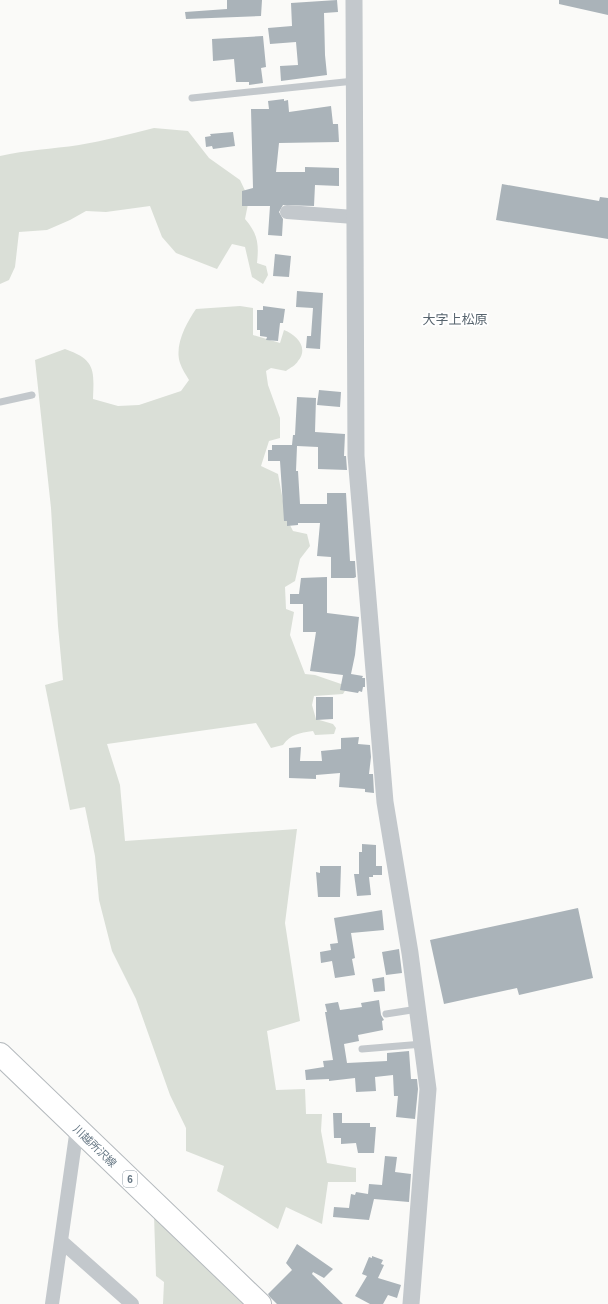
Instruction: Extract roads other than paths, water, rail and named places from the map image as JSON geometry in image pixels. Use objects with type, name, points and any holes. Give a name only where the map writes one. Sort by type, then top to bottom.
[{"type":"main road","name":"川越所沢線","points":[[0,1054],[260,1304]]},
{"type":"street","points":[[354,0],[356,464],[385,802],[418,1009],[428,1089],[412,1304]]},
{"type":"street","points":[[287,212],[354,217]]},
{"type":"street","points":[[52,1304],[77,1128]]},
{"type":"street","points":[[61,1241],[132,1304]]},
{"type":"lane","points":[[192,98],[354,81]]},
{"type":"lane","points":[[0,402],[32,395]]},
{"type":"lane","points":[[386,1014],[418,1009]]},
{"type":"lane","points":[[362,1049],[423,1044]]},
{"type":"district","name":"大字上松原","points":[[455,319]]}]
